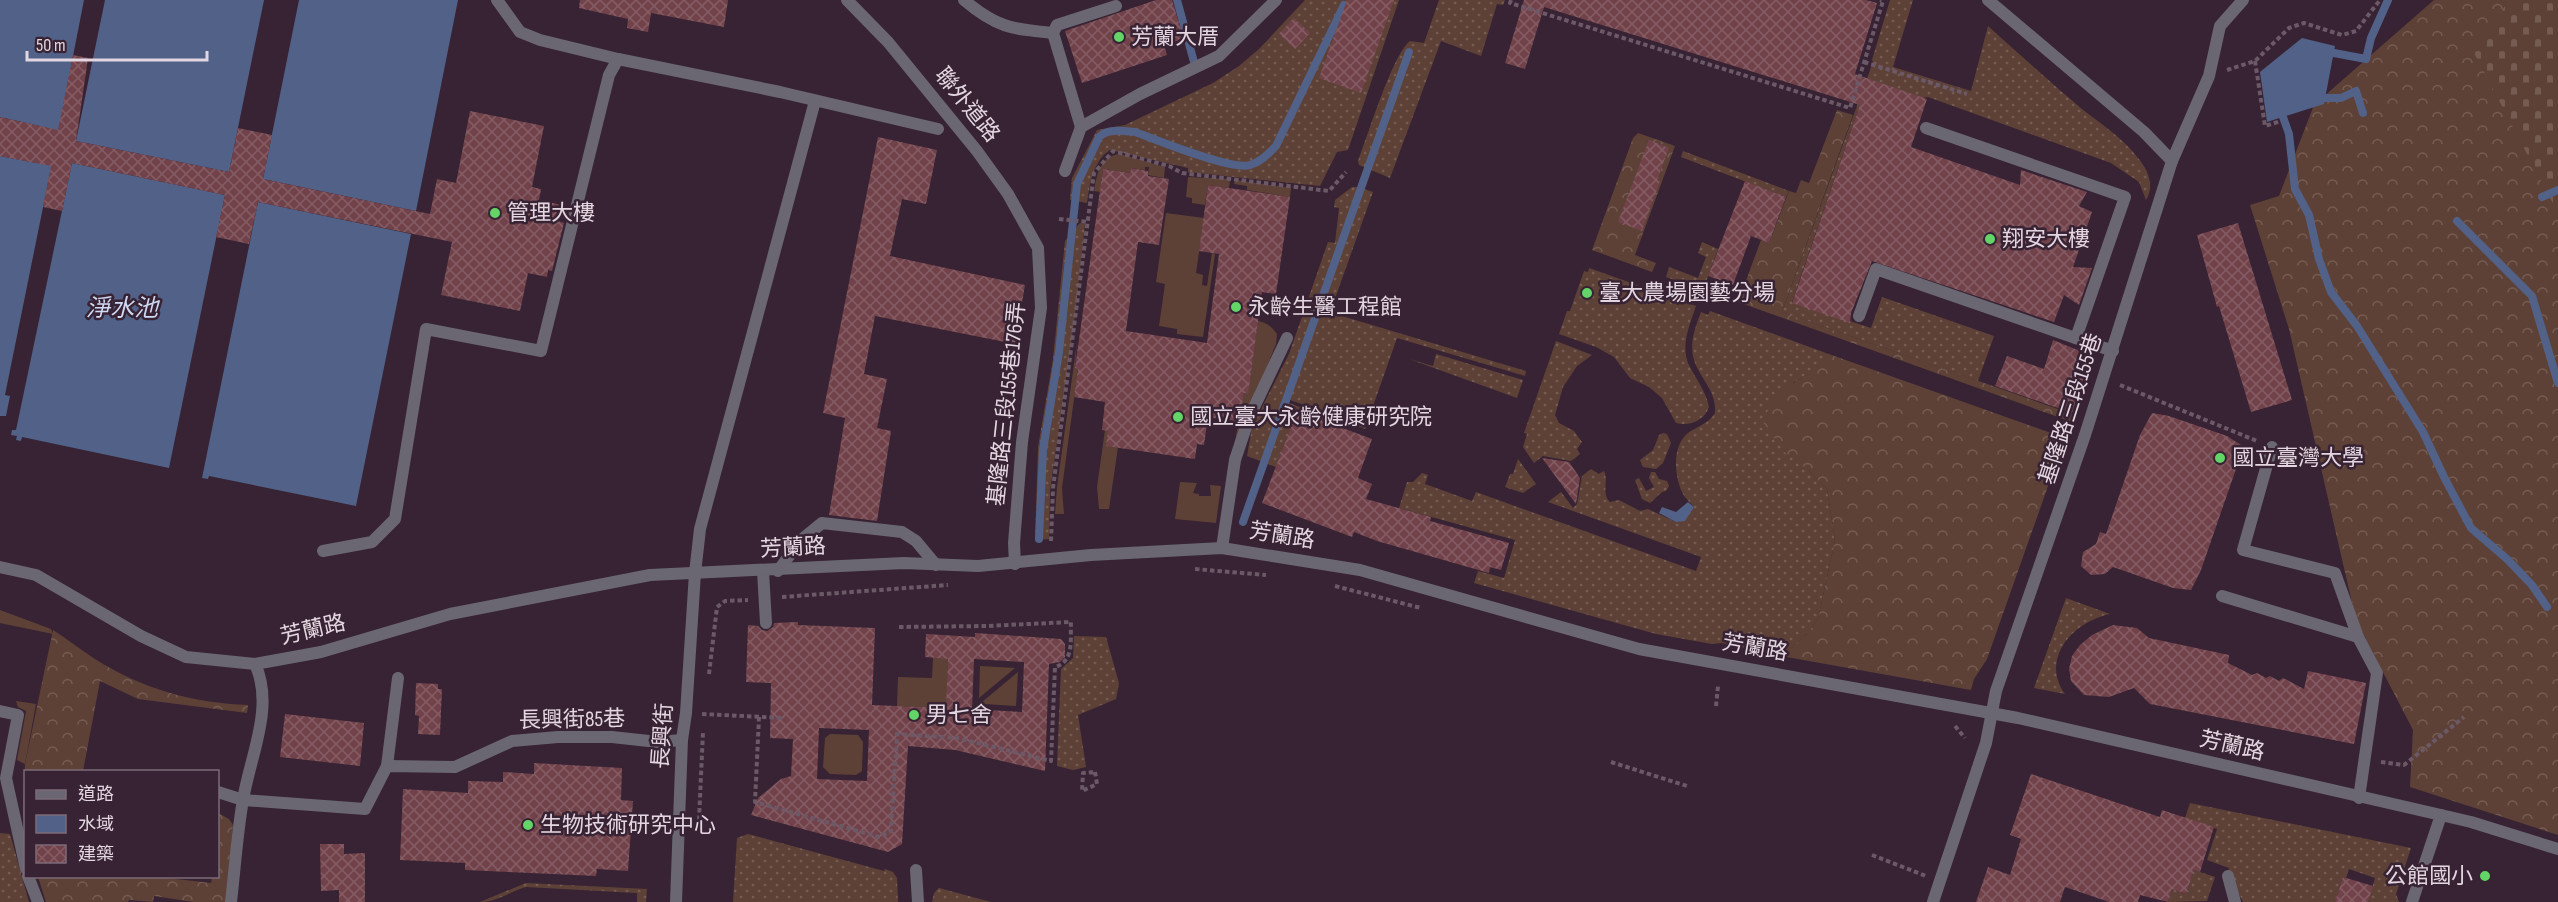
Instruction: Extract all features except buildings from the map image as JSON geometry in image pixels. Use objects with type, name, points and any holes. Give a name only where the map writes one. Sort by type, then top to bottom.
[{"type":"street","points":[[497,0],[520,32],[540,40],[938,129]]},
{"type":"street","name":"聯外道路","points":[[847,0],[888,42],[977,151],[1008,194],[1038,248]]},
{"type":"street","points":[[964,0],[985,18],[1014,29],[1053,33]]},
{"type":"street","points":[[1081,126],[1218,56],[1276,0]]},
{"type":"street","name":"基隆路三段155巷","points":[[1933,902],[1986,743],[1996,691],[2104,379],[2172,161],[2209,76],[2220,26],[2242,0]]},
{"type":"street","points":[[1991,2],[2144,132],[2172,161]]},
{"type":"street","points":[[1065,171],[1081,126],[1053,33],[1057,25],[1116,6]]},
{"type":"street","points":[[323,551],[372,542],[395,519],[426,329],[541,351],[609,75],[618,59]]},
{"type":"street","name":"長興街","points":[[676,902],[682,740],[700,529],[814,101]]},
{"type":"street","points":[[1926,128],[2125,197],[2076,338]]},
{"type":"street","name":"基隆路三段155巷176弄","points":[[1015,564],[1014,543],[1022,442],[1041,308],[1038,248]]},
{"type":"street","points":[[1859,316],[1876,269],[2113,351]]},
{"type":"street","points":[[1222,548],[1235,460],[1249,418],[1287,338]]},
{"type":"street","points":[[2272,447],[2243,550],[2336,573],[2358,637],[2377,673],[2359,798]]},
{"type":"street","points":[[778,570],[800,541],[822,523],[902,532],[916,541],[936,565]]},
{"type":"street","name":"芳蘭路","points":[[0,567],[36,575],[141,636],[186,657],[255,664],[321,652],[450,614],[527,597],[650,575],[904,563],[1015,564],[1091,555],[1222,548],[1360,570],[1639,649],[1992,713],[2471,822],[2558,849]]},
{"type":"street","points":[[763,571],[765,623]]},
{"type":"street","points":[[2222,596],[2358,637]]},
{"type":"street","points":[[231,902],[243,800],[264,704],[261,677],[255,664]]},
{"type":"street","points":[[219,792],[243,800],[365,809],[387,766],[398,678]]},
{"type":"street","points":[[0,711],[18,715],[6,778],[24,860]]},
{"type":"street","name":"長興街85巷","points":[[387,766],[455,767],[512,741],[558,737],[612,737],[658,742],[682,740]]},
{"type":"street","points":[[2412,902],[2441,815]]},
{"type":"street","points":[[916,870],[918,902]]},
{"type":"street","points":[[2228,876],[2235,902]]},
{"type":"street","points":[[29,878],[38,902]]},
{"type":"path","points":[[1511,0],[1510,3],[1850,108],[1883,1],[1880,0]]},
{"type":"path","points":[[2209,76],[2255,61],[2289,27],[2304,23],[2342,35],[2356,31],[2380,0]]},
{"type":"path","points":[[2255,61],[2265,126],[2281,121]]},
{"type":"path","points":[[1864,62],[1967,94]]},
{"type":"path","points":[[1051,541],[1053,488],[1094,173],[1113,151],[1182,172],[1329,191],[1347,172]]},
{"type":"path","points":[[1059,219],[1088,222]]},
{"type":"path","points":[[2104,379],[2272,447]]},
{"type":"path","points":[[1191,569],[1272,576]]},
{"type":"path","points":[[708,682],[717,607],[725,601],[949,585]]},
{"type":"path","points":[[1329,585],[1433,611]]},
{"type":"path","points":[[759,717],[755,802],[879,837],[891,831],[897,734],[957,738],[1051,761],[1055,667],[1064,664],[1069,658],[1071,622],[896,627]]},
{"type":"path","points":[[1716,706],[1718,686]]},
{"type":"path","points":[[699,823],[705,704]]},
{"type":"path","points":[[686,713],[782,718]]},
{"type":"path","points":[[2365,760],[2404,765],[2464,717]]},
{"type":"path","points":[[1945,724],[1957,726],[1965,738]]},
{"type":"path","points":[[1611,762],[1687,786]]},
{"type":"path","points":[[1095,772],[1097,783],[1082,791],[1083,773],[1095,772]]},
{"type":"path","points":[[1872,855],[1941,881]]},
{"type":"green space","points":[[1305,0],[1399,0],[1348,150],[1337,152],[1320,186],[1188,172],[1188,168],[1110,150],[1096,166],[1087,203],[1070,200],[1072,178],[1097,130],[1125,125],[1213,83],[1259,49]]},
{"type":"green space","points":[[1439,0],[1505,0],[1503,5],[1497,4],[1481,56],[1441,41],[1390,178],[1359,165],[1358,161],[1396,62],[1410,41],[1424,43]]},
{"type":"green space","points":[[1890,0],[1913,0],[1893,67],[1971,91],[1988,26],[2070,99],[2126,144],[2142,163],[2149,178],[2150,189],[2146,200],[2139,182],[2111,163],[1928,97],[1859,108],[1792,302],[1871,328],[1882,297],[1994,336],[1978,381],[1782,312],[1873,62]]},
{"type":"green space","points":[[2434,0],[2558,0],[2558,835],[2410,787],[2413,730],[2356,620],[2289,329],[2250,205],[2279,196],[2314,105]]},
{"type":"green space","points":[[2510,0],[2558,0],[2558,213],[2472,49]]},
{"type":"green space","points":[[1837,110],[1853,115],[1782,312],[2075,415],[2072,422],[1738,302],[1761,240],[1769,243],[1789,191],[1796,193],[1801,180],[1809,183]]},
{"type":"green space","points":[[1638,133],[1675,146],[1635,255],[1656,263],[1652,272],[1592,250],[1633,138]]},
{"type":"green space","points":[[1683,151],[1789,191],[1786,197],[1681,157]]},
{"type":"green space","points":[[1120,154],[1165,167],[1164,178],[1148,175],[1149,167],[1145,167],[1145,170],[1131,168],[1130,173],[1103,169],[1100,192],[1094,191],[1098,172],[1104,162],[1113,155]]},
{"type":"green space","points":[[1188,177],[1230,179],[1229,188],[1208,185],[1205,205],[1192,203],[1192,198],[1186,197]]},
{"type":"green space","points":[[1235,180],[1291,188],[1290,197],[1247,190],[1247,186],[1234,184]]},
{"type":"green space","points":[[1352,187],[1373,192],[1332,307],[1336,309],[1335,314],[1526,371],[1525,376],[1397,338],[1365,429],[1356,423],[1290,400],[1289,403],[1343,423],[1342,427],[1297,411],[1276,467],[1247,456],[1252,427],[1289,354],[1328,242],[1335,243],[1339,208],[1334,207],[1335,200]]},
{"type":"green space","points":[[1166,213],[1204,218],[1196,273],[1203,275],[1202,285],[1207,286],[1212,253],[1215,254],[1203,337],[1177,334],[1177,329],[1159,326],[1165,284],[1156,282]]},
{"type":"green space","points":[[1080,223],[1085,224],[1075,315],[1050,491],[1049,539],[1035,540],[1038,447],[1053,359],[1065,241]]},
{"type":"green space","points":[[1702,242],[1718,249],[1703,290],[1666,277],[1669,267],[1698,278],[1706,257],[1698,253]]},
{"type":"green space","points":[[1589,268],[1696,306],[1685,345],[1687,361],[1708,402],[1709,407],[1704,416],[1686,424],[1676,423],[1662,398],[1649,387],[1630,378],[1614,357],[1596,347],[1559,334],[1584,271],[1588,272]]},
{"type":"green space","points":[[1710,311],[1826,353],[1819,367],[1793,383],[1808,470],[1827,489],[1835,540],[1818,619],[1807,634],[1781,656],[1722,643],[1712,644],[1656,634],[1474,583],[1478,571],[1504,578],[1515,540],[1399,508],[1407,482],[1413,482],[1422,473],[1428,475],[1425,484],[1472,501],[1476,492],[1696,571],[1701,557],[1548,502],[1561,492],[1573,508],[1577,504],[1582,476],[1591,469],[1599,474],[1604,471],[1605,491],[1610,502],[1619,500],[1640,511],[1648,509],[1676,522],[1694,507],[1682,492],[1677,477],[1676,461],[1679,445],[1683,439],[1715,413],[1711,392],[1697,367],[1692,348],[1701,312],[1708,315]]},
{"type":"green space","points":[[1258,321],[1275,331],[1276,344],[1233,452],[1244,393],[1247,394]]},
{"type":"green space","points":[[1556,341],[1592,355],[1577,366],[1563,387],[1555,415],[1559,423],[1574,431],[1582,442],[1577,449],[1580,454],[1571,461],[1543,456],[1534,463],[1523,447],[1527,434],[1524,433]]},
{"type":"green space","points":[[1077,342],[1075,368],[1078,369],[1062,488],[1064,514],[1055,514],[1057,487]]},
{"type":"green space","points":[[1826,353],[2065,438],[1987,659],[1974,679],[1971,690],[1781,656],[1807,634],[1818,619],[1835,540],[1827,489],[1808,470],[1784,452],[1763,422],[1769,408],[1780,393],[1815,368]]},
{"type":"green space","points":[[1436,354],[1523,380],[1517,398],[1409,359],[1433,366]]},
{"type":"green space","points":[[1105,430],[1118,447],[1109,509],[1099,509],[1097,487]]},
{"type":"green space","points":[[1667,434],[1671,443],[1663,463],[1656,469],[1643,467],[1640,460],[1653,450],[1659,435]]},
{"type":"green space","points":[[1518,459],[1536,484],[1523,493],[1505,487]]},
{"type":"green space","points":[[1651,472],[1655,472],[1659,479],[1667,481],[1669,486],[1650,503],[1642,499],[1635,480],[1639,478],[1646,491],[1654,487],[1649,478]]},
{"type":"green space","points":[[1180,482],[1197,483],[1193,493],[1199,496],[1211,496],[1210,485],[1221,486],[1216,523],[1175,519]]},
{"type":"green space","points":[[2066,598],[2110,614],[2084,625],[2064,643],[2058,655],[2056,667],[2058,681],[2065,694],[2034,688]]},
{"type":"green space","points":[[0,610],[51,629],[53,634],[0,623]]},
{"type":"green space","points":[[53,630],[95,659],[131,679],[188,697],[248,705],[247,713],[138,699],[100,681],[83,770],[25,770]]},
{"type":"green space","points":[[1074,636],[1106,637],[1119,683],[1116,699],[1078,715],[1086,767],[1073,770],[1057,766],[1061,669],[1073,658]]},
{"type":"green space","points":[[933,658],[948,658],[947,696],[958,709],[897,706],[898,677],[932,678]]},
{"type":"green space","points":[[980,666],[1015,668],[979,698]]},
{"type":"green space","points":[[1018,672],[1016,706],[982,702]]},
{"type":"green space","points":[[16,701],[36,704],[25,764],[17,760],[26,711],[18,707]]},
{"type":"green space","points":[[830,734],[858,735],[863,742],[862,771],[856,775],[830,774],[823,767],[825,738]]},
{"type":"green space","points":[[2190,803],[2411,848],[2396,894],[2399,902],[2368,902],[2375,878],[2349,869],[2346,878],[2343,877],[2335,902],[2243,902],[2228,872],[2229,868],[2207,860],[2217,829],[2185,818]]},
{"type":"green space","points":[[219,814],[229,819],[233,825],[226,902],[193,902],[154,896],[153,902],[129,900],[128,902],[46,902],[38,878],[167,878],[211,883],[212,878],[219,878]]},
{"type":"green space","points":[[0,833],[10,834],[29,902],[0,902]]},
{"type":"green space","points":[[748,834],[893,872],[897,878],[898,902],[733,902],[737,838]]},
{"type":"green space","points":[[2194,870],[2215,877],[2207,901],[2168,902],[2172,889],[2186,894]]},
{"type":"green space","points":[[526,883],[647,889],[646,902],[637,902],[637,893],[526,887],[498,899],[480,902]]},
{"type":"green space","points":[[939,888],[991,902],[932,902],[934,893]]},
{"type":"water","points":[[0,0],[84,0],[58,133],[44,127],[0,117]]},
{"type":"water","points":[[105,0],[264,0],[229,172],[76,141]]},
{"type":"water","points":[[299,0],[458,0],[416,211],[263,179]]},
{"type":"water","points":[[2302,38],[2335,46],[2324,104],[2267,122],[2260,72]]},
{"type":"water","name":"淨水池","points":[[0,156],[37,163],[52,163],[5,395],[10,396],[6,416],[0,416]]},
{"type":"water","name":"淨水池","points":[[72,163],[225,195],[169,468],[22,437],[21,441],[16,440],[17,436],[11,435],[12,430],[16,430]]},
{"type":"water","points":[[258,202],[411,234],[356,506],[209,476],[208,479],[202,478]]},
{"type":"water","points":[[1688,502],[1694,507],[1685,521],[1676,522],[1659,513],[1662,507],[1676,512]]},
{"type":"waterway","points":[[1177,0],[1194,62]]},
{"type":"waterway","points":[[2334,53],[2366,59],[2371,38],[2388,0]]},
{"type":"waterway","points":[[1039,539],[1043,450],[1059,352],[1077,184],[1099,137],[1111,131],[1135,132],[1228,164],[1241,166],[1258,162],[1276,146],[1344,5]]},
{"type":"waterway","points":[[1243,522],[1409,52]]},
{"type":"waterway","points":[[2325,98],[2341,98],[2356,91],[2363,113]]},
{"type":"waterway","points":[[2283,117],[2289,134],[2295,189],[2309,215],[2319,259],[2331,292],[2357,326],[2423,432],[2471,528],[2507,559],[2532,585],[2547,607]]},
{"type":"waterway","points":[[2542,197],[2558,190]]},
{"type":"waterway","points":[[2457,221],[2532,296],[2558,383]]},
{"type":"place","name":"芳蘭大厝","points":[[1119,37]]},
{"type":"place","name":"管理大樓","points":[[495,213]]},
{"type":"place","name":"翔安大樓","points":[[1990,239]]},
{"type":"place","name":"臺大農場園藝分場","points":[[1587,293]]},
{"type":"place","name":"永齡生醫工程館","points":[[1236,307]]},
{"type":"place","name":"國立臺大永齡健康研究院","points":[[1178,417]]},
{"type":"place","name":"國立臺灣大學","points":[[2220,458]]},
{"type":"place","name":"男七舍","points":[[914,715]]},
{"type":"place","name":"生物技術研究中心","points":[[528,825]]},
{"type":"place","name":"公館國小","points":[[2485,876]]}]
